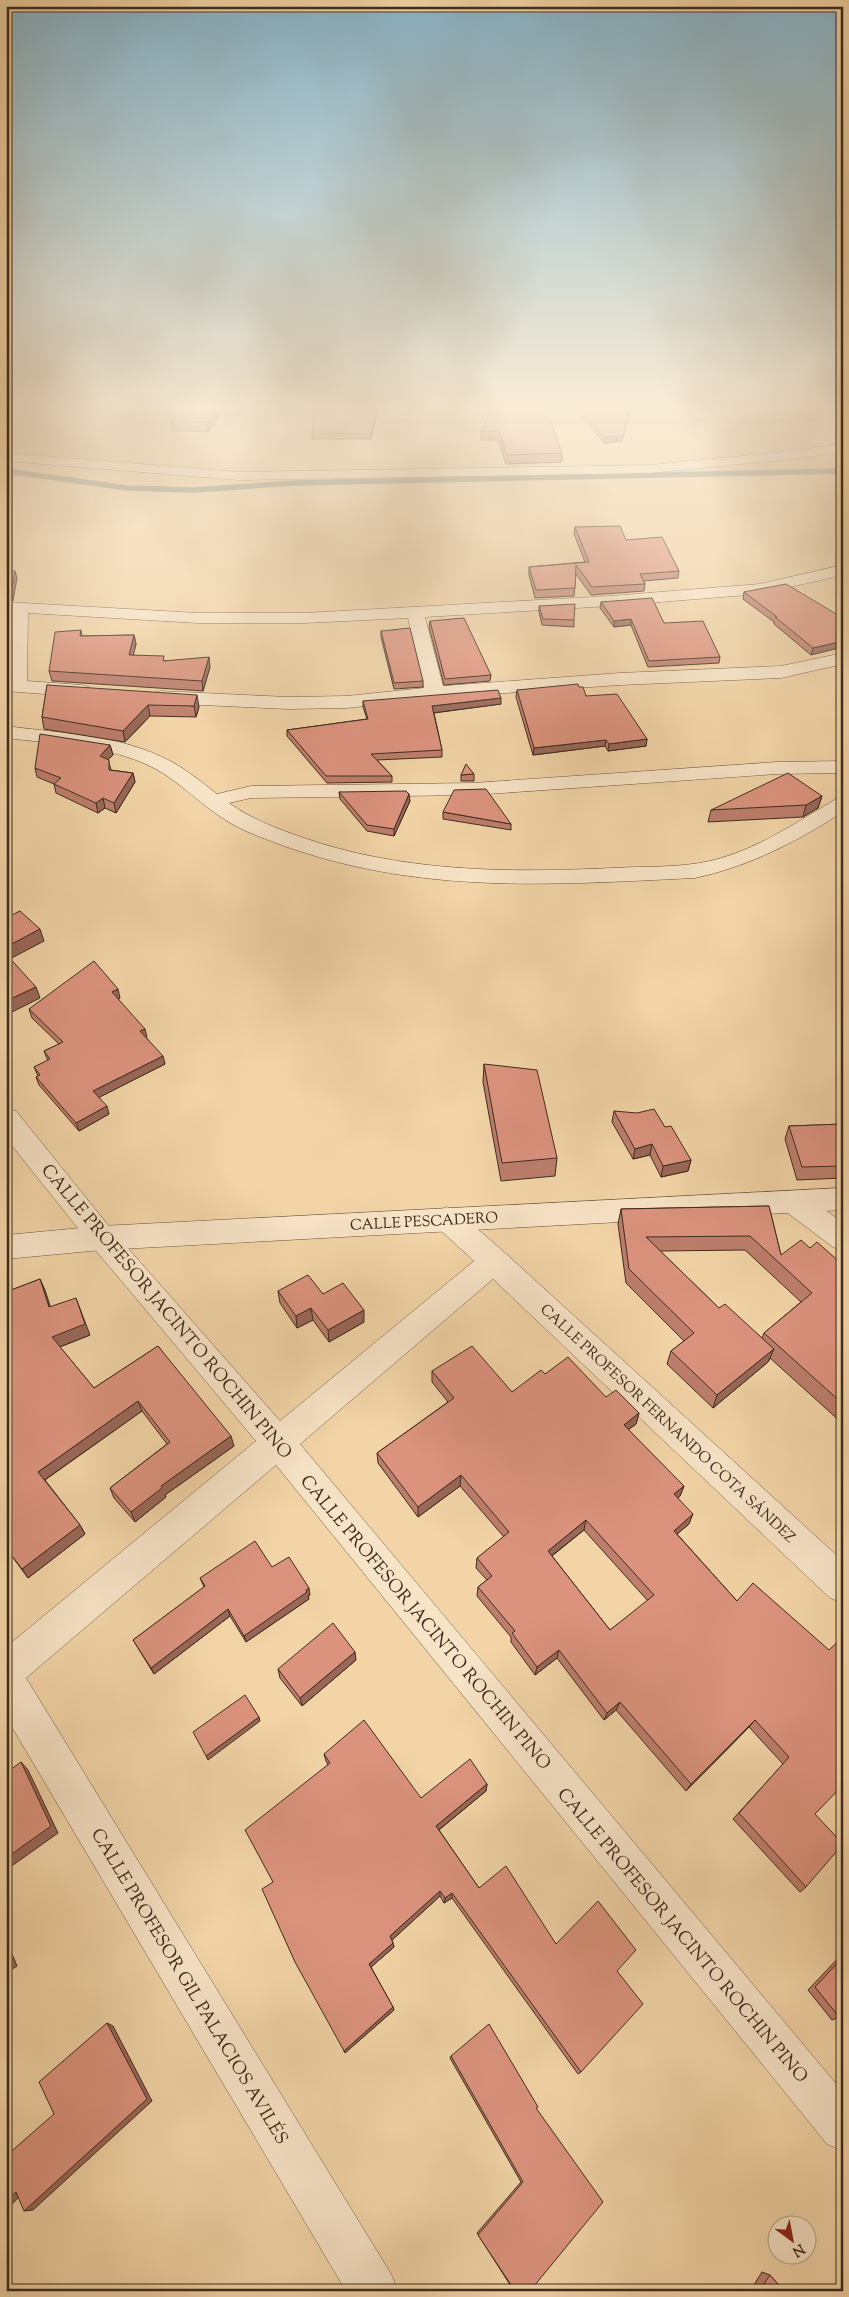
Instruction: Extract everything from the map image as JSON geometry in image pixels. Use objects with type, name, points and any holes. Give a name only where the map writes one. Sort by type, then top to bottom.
[{"type":"street","points":[[102,692],[12,685],[12,608],[207,618],[305,618],[610,601],[760,589],[843,570]]},
{"type":"street","points":[[414,612],[435,692]]},
{"type":"street","points":[[141,695],[260,702],[317,703],[435,692],[620,679],[781,672],[843,658]]},
{"type":"street","points":[[6,732],[84,742],[136,753],[168,768],[233,816],[263,830],[337,856],[396,869],[536,878],[696,871],[718,867],[755,855],[843,803]]},
{"type":"street","points":[[213,801],[251,792],[473,789],[778,768],[843,767]]},
{"type":"street","name":"CALLE PROFESOR JACINTO ROCHIN PINO","points":[[6,1118],[102,1238],[279,1444],[843,2128]]},
{"type":"street","name":"CALLE PESCADERO","points":[[6,1248],[102,1238],[843,1199]]},
{"type":"street","points":[[795,1203],[843,1239]]},
{"type":"street","name":"CALLE PROFESOR FERNANDO COTA SÁNDEZ","points":[[447,1219],[494,1260],[843,1584]]},
{"type":"street","points":[[6,1671],[279,1444],[494,1260]]},
{"type":"street","name":"CALLE PROFESOR GIL PALACIOS AVILÉS","points":[[6,1682],[374,2291]]},
{"type":"building","points":[[620,526],[626,540],[662,537],[679,571],[640,574],[645,584],[592,587],[576,565],[575,588],[536,590],[529,567],[589,562],[575,527]]},
{"type":"building","points":[[6,570],[15,571],[11,593],[6,594]]},
{"type":"building","points":[[786,584],[843,618],[843,641],[813,648],[744,592]]},
{"type":"building","points":[[652,598],[664,623],[703,621],[720,657],[649,661],[631,619],[614,621],[601,602]]},
{"type":"building","points":[[575,604],[574,620],[543,619],[539,606]]},
{"type":"building","points":[[464,618],[491,675],[445,679],[430,621]]},
{"type":"building","points":[[410,628],[423,681],[394,683],[381,631]]},
{"type":"building","points":[[81,630],[80,636],[134,635],[129,655],[164,656],[163,661],[209,657],[202,681],[49,671],[55,632]]},
{"type":"building","points":[[578,684],[579,687],[583,687],[586,696],[617,694],[647,739],[609,744],[606,740],[534,748],[517,690]]},
{"type":"building","points":[[47,685],[197,695],[194,706],[148,705],[123,731],[42,717]]},
{"type":"building","points":[[498,690],[501,698],[432,706],[442,750],[371,754],[392,776],[326,776],[287,730],[368,719],[363,701]]},
{"type":"building","points":[[40,734],[110,745],[100,756],[109,760],[109,770],[133,773],[114,803],[103,798],[96,803],[54,784],[61,778],[35,768]]},
{"type":"building","points":[[466,764],[474,774],[461,775]]},
{"type":"building","points":[[788,773],[822,796],[806,805],[711,810]]},
{"type":"building","points":[[486,789],[511,824],[443,812],[454,790]]},
{"type":"building","points":[[406,791],[409,794],[394,829],[367,825],[339,792]]},
{"type":"building","points":[[20,911],[40,929],[6,947],[6,918]]},
{"type":"building","points":[[6,954],[36,987],[6,1001]]},
{"type":"building","points":[[94,961],[118,989],[112,992],[145,1029],[140,1031],[163,1056],[93,1091],[107,1106],[76,1123],[36,1077],[40,1075],[34,1067],[50,1059],[44,1051],[63,1042],[29,1009]]},
{"type":"building","points":[[484,1064],[537,1070],[557,1158],[502,1163]]},
{"type":"building","points":[[654,1109],[665,1127],[671,1126],[691,1160],[663,1166],[652,1144],[635,1149],[614,1111],[637,1113]]},
{"type":"building","points":[[843,1124],[843,1166],[802,1167],[789,1126]]},
{"type":"building","points":[[769,1206],[781,1255],[801,1240],[810,1248],[817,1242],[843,1265],[843,1404],[764,1333],[812,1293],[750,1236],[646,1237],[719,1308],[725,1304],[774,1349],[717,1395],[671,1351],[694,1333],[629,1269],[621,1209]]},
{"type":"building","points":[[308,1275],[323,1294],[343,1283],[364,1310],[328,1330],[311,1308],[296,1316],[278,1291]]},
{"type":"building","points":[[40,1279],[49,1307],[76,1298],[85,1324],[52,1337],[94,1388],[158,1346],[231,1436],[161,1486],[162,1488],[131,1512],[110,1488],[170,1442],[138,1401],[38,1472],[80,1525],[22,1569],[6,1548],[6,1292]]},
{"type":"building","points":[[472,1346],[512,1392],[541,1370],[545,1374],[568,1357],[606,1397],[616,1390],[639,1413],[624,1425],[684,1486],[674,1494],[693,1514],[674,1531],[737,1601],[753,1583],[829,1650],[843,1637],[843,1785],[815,1814],[843,1844],[806,1887],[739,1813],[789,1757],[755,1720],[691,1784],[620,1702],[607,1713],[559,1650],[537,1667],[512,1633],[515,1631],[478,1587],[492,1576],[477,1558],[509,1532],[461,1475],[418,1507],[377,1453],[454,1398],[432,1371]],"holes":[[[586,1520],[654,1595],[610,1630],[548,1551]]]},
{"type":"building","points":[[255,1541],[272,1567],[289,1557],[309,1588],[306,1590],[307,1592],[244,1636],[228,1609],[151,1668],[133,1640],[205,1586],[200,1578]]},
{"type":"building","points":[[333,1623],[355,1652],[300,1698],[278,1669]]},
{"type":"building","points":[[245,1695],[259,1717],[206,1756],[193,1732]]},
{"type":"building","points":[[364,1720],[421,1798],[470,1759],[487,1784],[436,1826],[479,1888],[506,1866],[556,1944],[598,1901],[636,1950],[617,1971],[643,2004],[581,2072],[452,1893],[445,1898],[440,1891],[390,1936],[393,1943],[369,1964],[393,2007],[344,2051],[295,1962],[262,1889],[273,1882],[245,1830],[330,1763],[324,1754]]},
{"type":"building","points":[[21,1762],[51,1826],[6,1858],[6,1773]]},
{"type":"building","points":[[843,1957],[843,2014],[839,2017],[815,1987]]},
{"type":"building","points":[[107,2023],[147,2099],[24,2211],[16,2192],[6,2202],[6,2156],[54,2114],[39,2082]]},
{"type":"building","points":[[489,2024],[538,2107],[536,2108],[603,2202],[530,2291],[515,2291],[478,2235],[523,2182],[451,2056]]},
{"type":"building","points":[[770,2275],[784,2291],[759,2291]]}]
